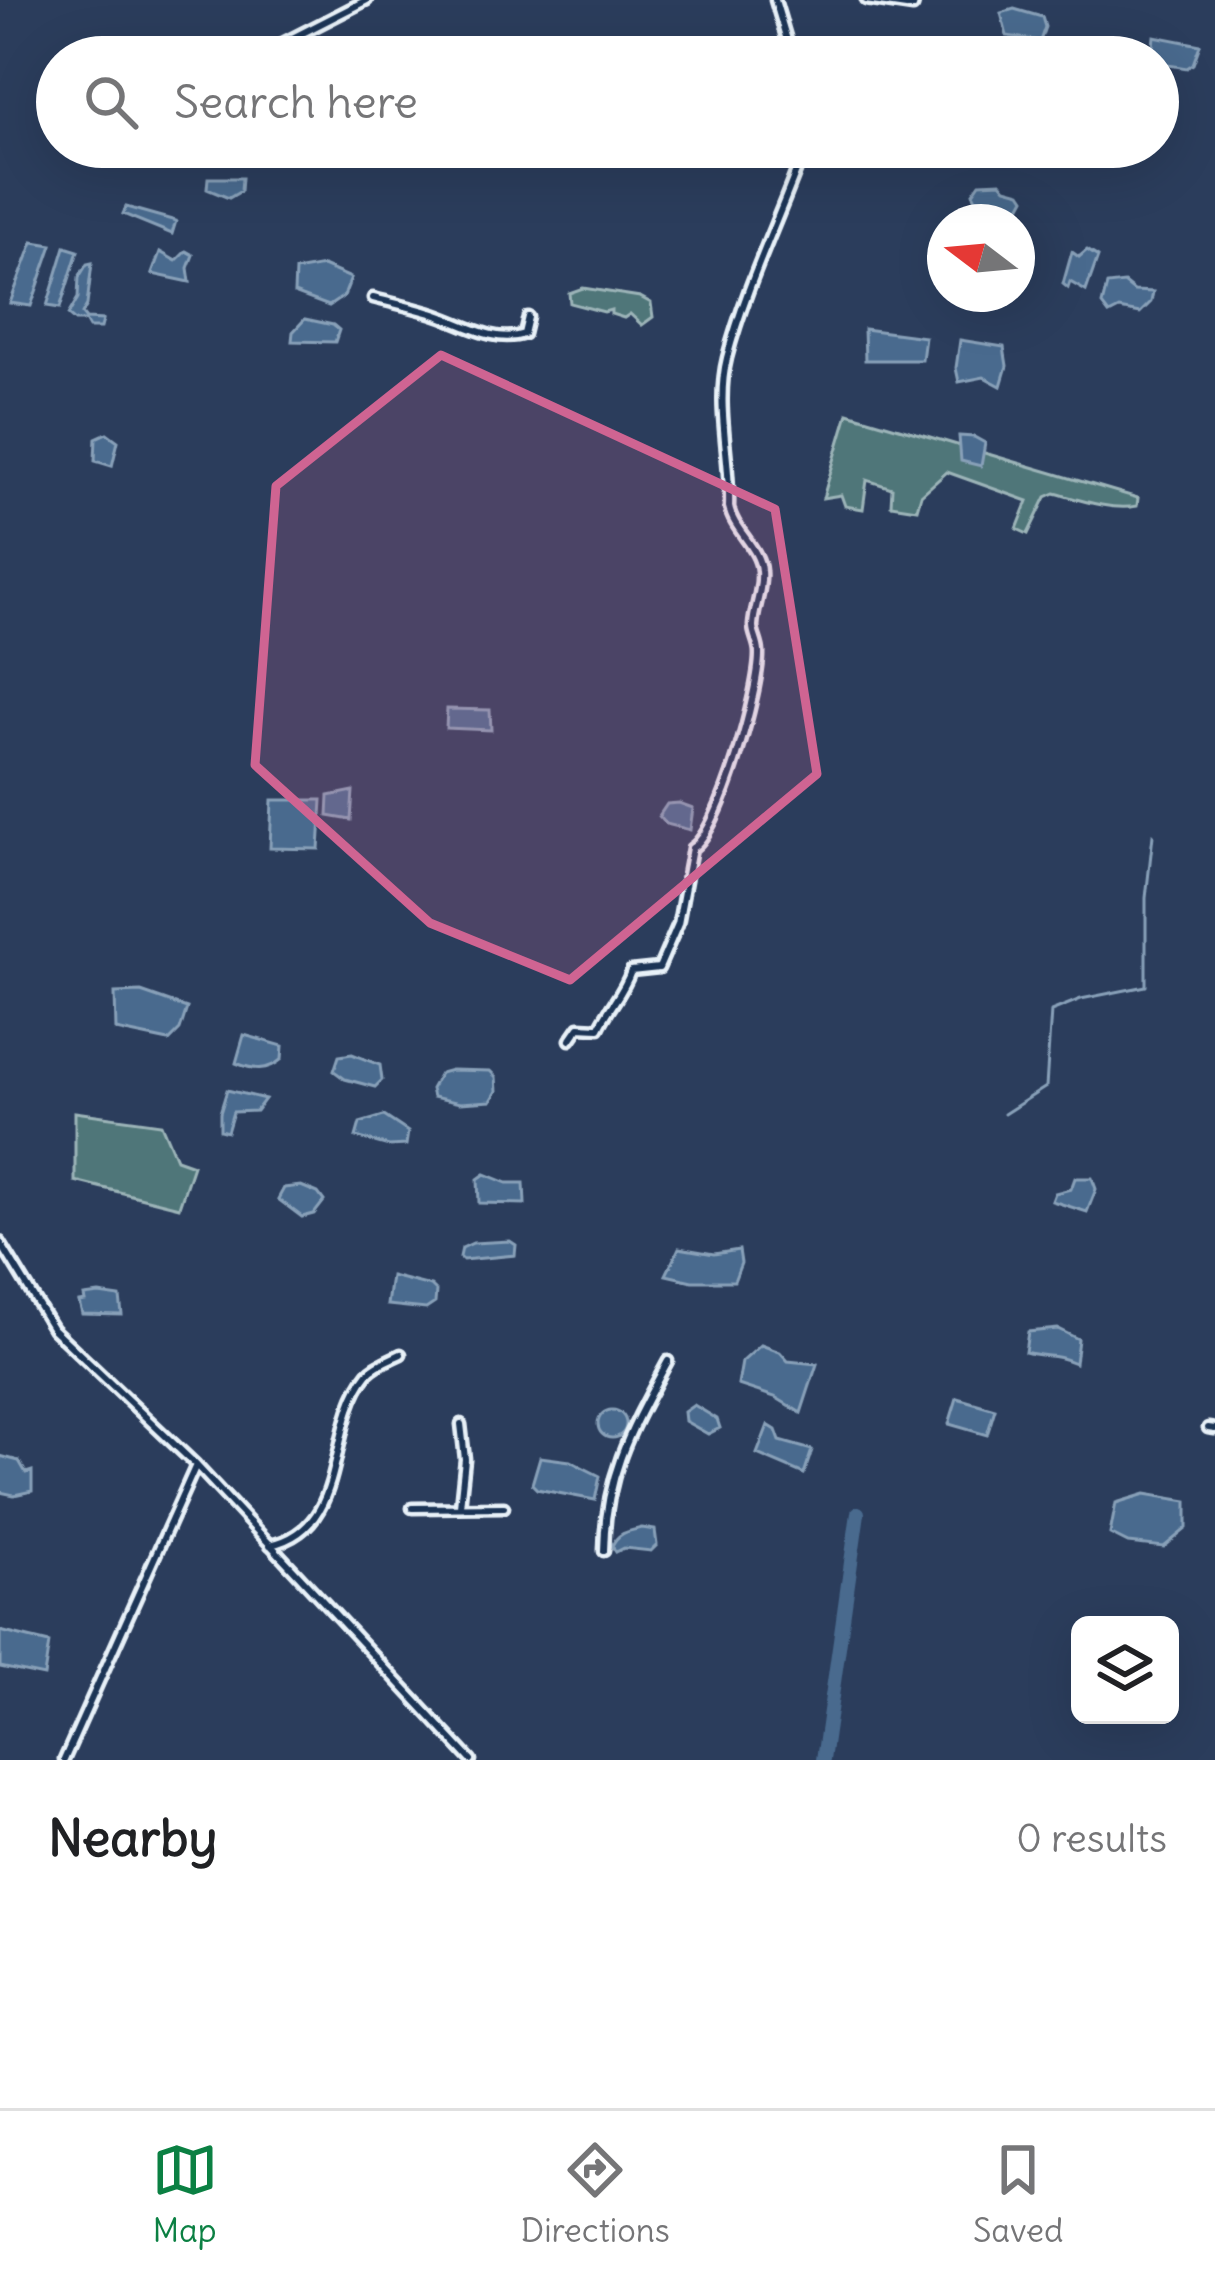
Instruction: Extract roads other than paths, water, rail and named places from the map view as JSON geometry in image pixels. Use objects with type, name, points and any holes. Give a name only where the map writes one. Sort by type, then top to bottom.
[{"type":"street","points":[[297,36],[367,0]]},
{"type":"street","points":[[775,0],[786,36]]},
{"type":"street","points":[[866,0],[913,7],[914,0]]},
{"type":"street","points":[[571,1040],[579,1027],[599,1028],[632,971],[658,968],[673,939],[692,848],[706,839],[745,736],[760,656],[753,628],[761,564],[741,527],[731,520],[726,360],[797,168]]},
{"type":"street","points":[[374,298],[436,314],[472,330],[517,337],[524,334],[528,317]]},
{"type":"street","points":[[0,1242],[53,1329],[196,1465],[471,1760]]},
{"type":"street","points":[[270,1545],[293,1540],[315,1520],[326,1501],[341,1436],[361,1387],[370,1371],[401,1354]]},
{"type":"street","points":[[604,1551],[604,1509],[620,1452],[668,1361]]},
{"type":"street","points":[[460,1506],[465,1459],[461,1424]]},
{"type":"street","points":[[64,1760],[196,1465]]},
{"type":"street","points":[[412,1508],[504,1507]]},
{"type":"water","points":[[1014,9],[1042,17],[1042,36],[1007,36],[1001,13]]},
{"type":"water","points":[[1179,41],[1200,45],[1187,68],[1179,67]]},
{"type":"water","points":[[208,178],[242,178],[241,191],[229,198],[207,189]]},
{"type":"water","points":[[1001,182],[1025,198],[1022,204],[977,201],[973,193],[980,183]]},
{"type":"water","points":[[126,207],[176,221],[172,234],[123,214]]},
{"type":"water","points":[[33,242],[52,245],[31,306],[10,303]]},
{"type":"water","points":[[65,247],[78,251],[60,308],[47,306]]},
{"type":"water","points":[[1087,250],[1098,257],[1086,291],[1070,282],[1068,288],[1063,284],[1072,252],[1079,257]]},
{"type":"water","points":[[186,251],[193,255],[190,282],[152,274],[160,252],[176,261]]},
{"type":"water","points":[[92,263],[82,314],[86,319],[103,320],[101,328],[89,328],[85,321],[68,315],[78,298],[79,277]]},
{"type":"water","points":[[323,266],[351,278],[344,296],[329,306],[294,293],[295,271]]},
{"type":"water","points":[[1124,283],[1134,291],[1153,292],[1151,302],[1140,313],[1119,309],[1109,314],[1102,305],[1107,285]]},
{"type":"water","points":[[305,319],[333,325],[339,330],[335,342],[292,341],[293,332]]},
{"type":"water","points":[[864,329],[925,337],[922,360],[865,360]]},
{"type":"water","points":[[960,340],[1004,347],[1007,366],[1001,386],[984,377],[959,382]]},
{"type":"water","points":[[107,433],[118,441],[112,466],[95,461],[96,438]]},
{"type":"water","points":[[959,436],[985,443],[981,466],[961,461]]},
{"type":"water","points":[[447,709],[490,710],[491,730],[446,728]]},
{"type":"water","points":[[353,791],[351,820],[328,816],[329,796]]},
{"type":"water","points":[[272,800],[322,800],[319,849],[270,848]]},
{"type":"water","points":[[667,804],[693,808],[690,830],[666,824],[659,816]]},
{"type":"water","points":[[141,992],[187,1008],[180,1030],[169,1041],[116,1030],[115,993]]},
{"type":"water","points":[[244,1035],[283,1046],[282,1059],[260,1068],[236,1063]]},
{"type":"water","points":[[352,1054],[380,1065],[382,1080],[375,1087],[334,1071],[339,1056]]},
{"type":"water","points":[[490,1071],[496,1077],[497,1091],[491,1101],[460,1103],[433,1097],[431,1089],[440,1073]]},
{"type":"water","points":[[227,1090],[265,1099],[256,1111],[233,1112],[227,1132],[220,1130],[220,1113]]},
{"type":"water","points":[[384,1116],[408,1132],[406,1145],[389,1146],[356,1137],[360,1123]]},
{"type":"water","points":[[485,1174],[507,1183],[524,1183],[525,1204],[479,1203],[478,1179]]},
{"type":"water","points":[[1075,1178],[1092,1178],[1096,1189],[1087,1212],[1052,1201],[1055,1193],[1071,1189]]},
{"type":"water","points":[[301,1186],[324,1201],[314,1214],[302,1217],[278,1199],[284,1188]]},
{"type":"water","points":[[510,1241],[516,1245],[515,1255],[460,1257],[462,1248],[473,1243]]},
{"type":"water","points":[[679,1248],[714,1254],[739,1250],[741,1263],[734,1281],[692,1281],[666,1275]]},
{"type":"water","points":[[391,1276],[431,1286],[436,1291],[435,1303],[426,1309],[387,1305]]},
{"type":"water","points":[[84,1296],[120,1297],[122,1315],[82,1314],[79,1302],[85,1301]]},
{"type":"water","points":[[1058,1329],[1078,1339],[1075,1363],[1025,1352],[1028,1332]]},
{"type":"water","points":[[761,1345],[780,1352],[788,1361],[817,1364],[801,1413],[775,1397],[738,1385],[742,1362]]},
{"type":"water","points":[[957,1398],[995,1409],[987,1435],[949,1424]]},
{"type":"water","points":[[694,1405],[717,1419],[720,1428],[708,1434],[685,1421],[684,1412]]},
{"type":"water","points":[[612,1410],[622,1414],[626,1424],[622,1434],[612,1438],[602,1434],[598,1424],[602,1414]]},
{"type":"water","points":[[768,1425],[780,1441],[812,1450],[804,1474],[757,1454]]},
{"type":"water","points":[[0,1456],[19,1461],[26,1473],[32,1471],[32,1491],[0,1492]]},
{"type":"water","points":[[540,1457],[570,1461],[600,1476],[595,1500],[537,1489],[532,1484]]},
{"type":"water","points":[[1145,1494],[1187,1501],[1187,1528],[1164,1547],[1128,1543],[1110,1534],[1116,1503]]},
{"type":"water","points":[[642,1528],[655,1530],[657,1545],[651,1551],[624,1548],[616,1552],[612,1546],[617,1538]]},
{"type":"water","points":[[0,1631],[49,1643],[44,1676],[0,1667]]},
{"type":"waterway","points":[[1004,1114],[1046,1087],[1051,1011],[1081,999],[1146,986],[1146,898],[1153,835]]},
{"type":"waterway","points":[[823,1760],[858,1513]]}]
